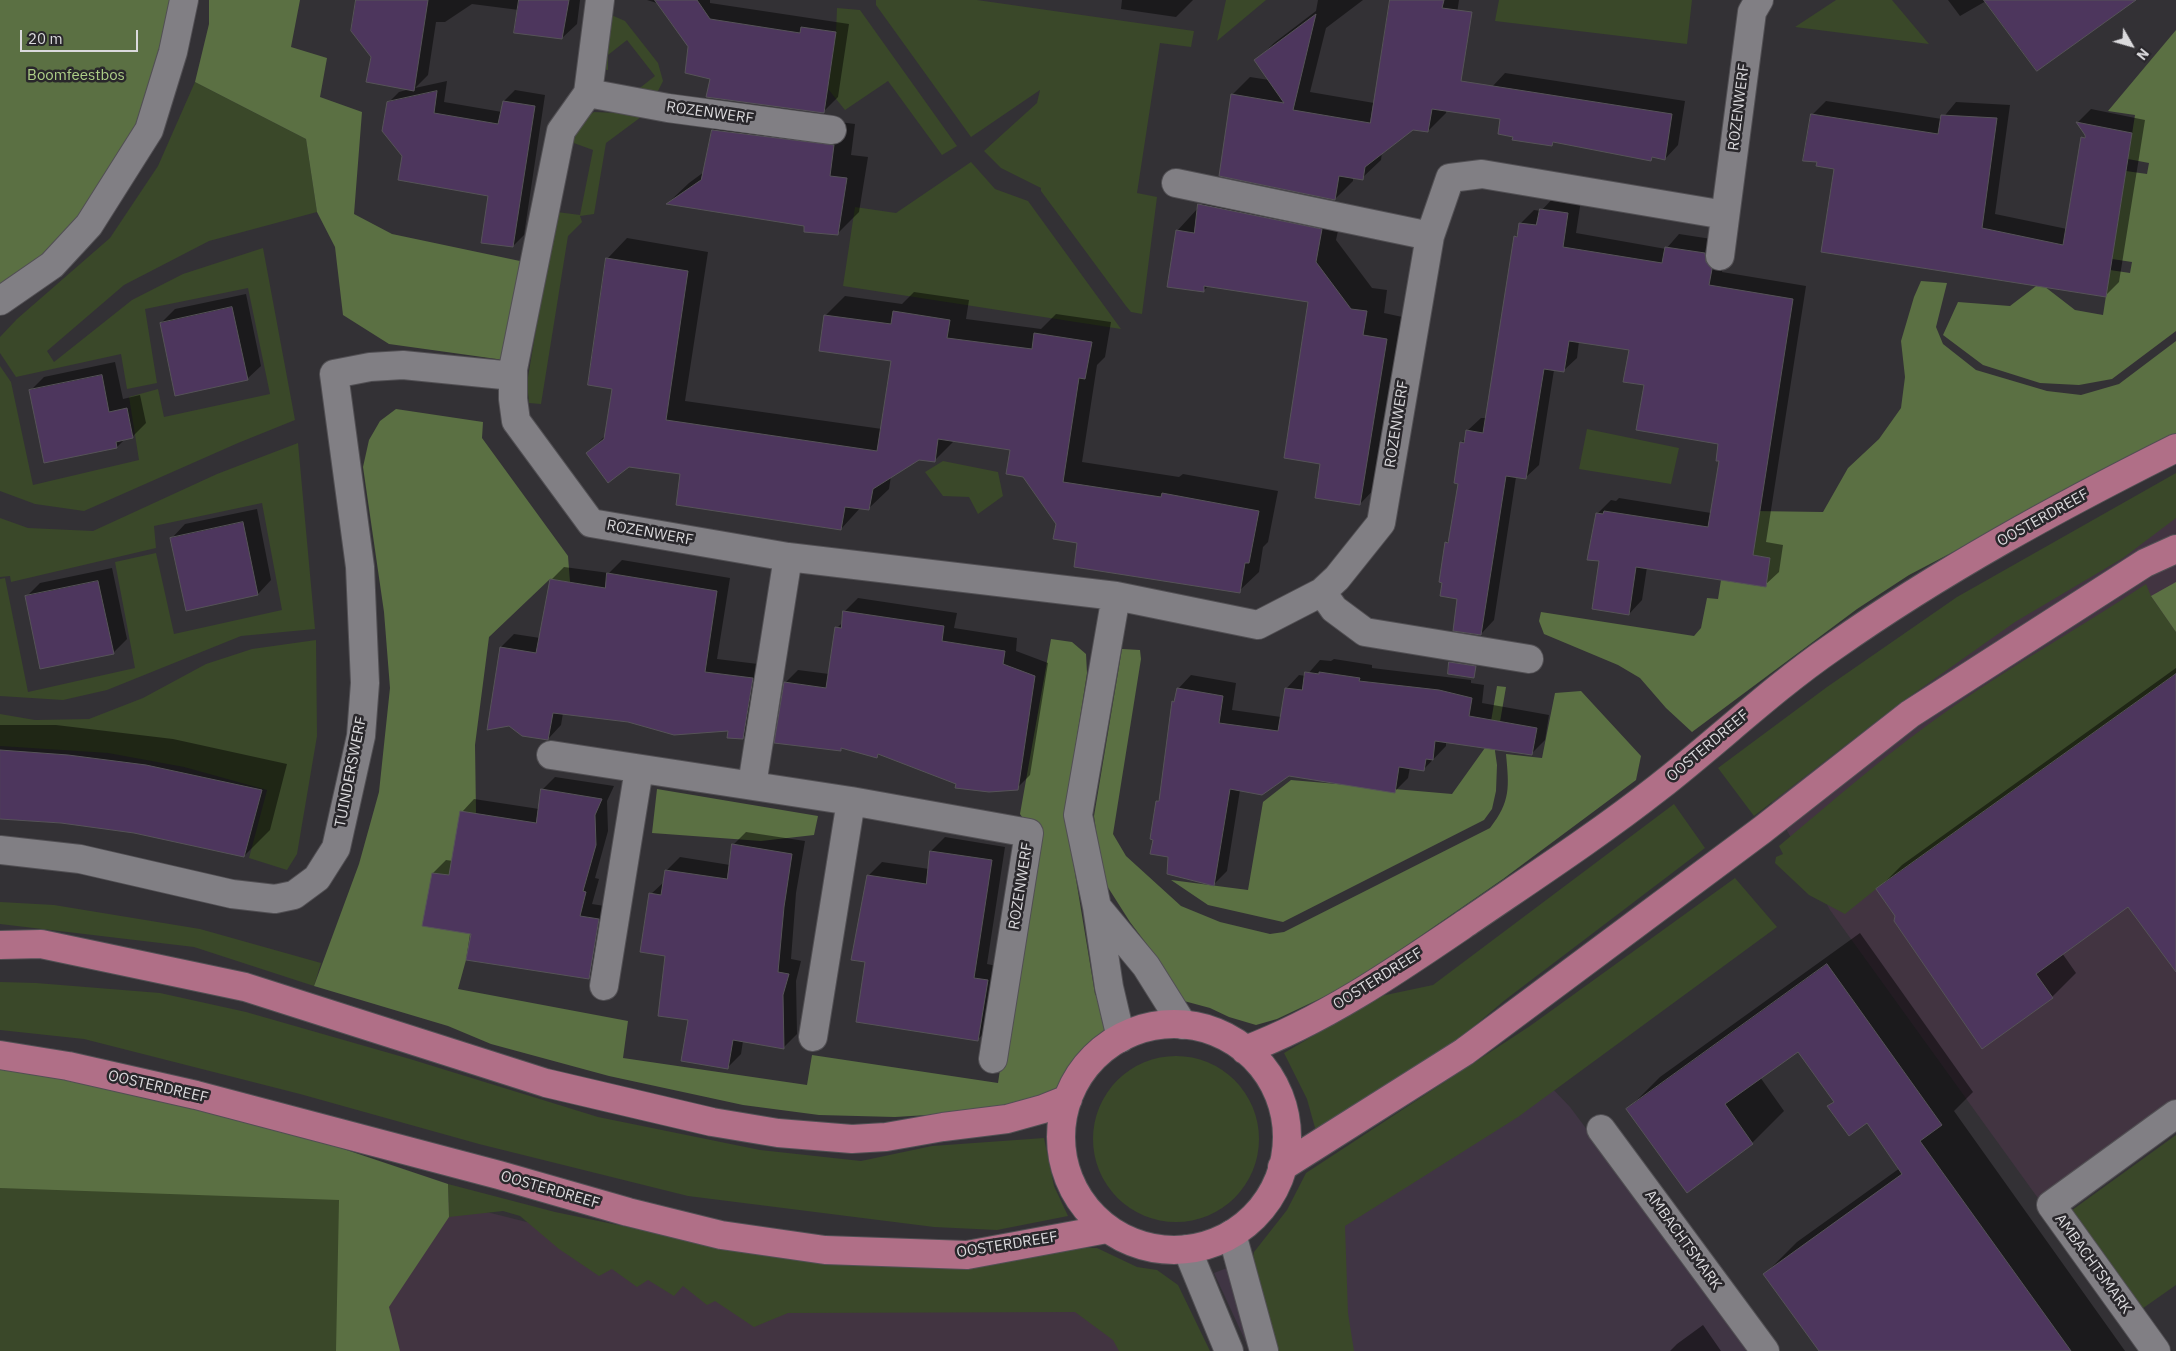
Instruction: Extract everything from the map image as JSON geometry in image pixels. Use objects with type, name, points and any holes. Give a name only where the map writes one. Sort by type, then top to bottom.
[{"type":"main road","name":"OOSTERDREEF","points":[[1245,1050],[1351,998],[1541,874],[1658,787],[1818,658],[1903,601],[2072,502],[2176,448]]},
{"type":"main road","points":[[1282,1167],[1464,1052],[1762,830],[1910,714],[2145,563],[2176,549]]},
{"type":"main road","points":[[0,945],[41,944],[245,987],[546,1083],[712,1122],[778,1132],[852,1139],[886,1137],[943,1127],[1008,1120],[1044,1110],[1068,1098]]},
{"type":"main road","points":[[1161,1025],[1183,1025],[1216,1032],[1245,1050],[1269,1077],[1282,1103],[1286,1124],[1286,1146],[1282,1167],[1268,1199],[1258,1212],[1232,1234],[1216,1242],[1188,1250],[1166,1250],[1146,1247],[1125,1240],[1107,1229],[1089,1212],[1075,1193],[1066,1170],[1061,1146],[1062,1122],[1068,1098],[1077,1080],[1089,1063],[1121,1038],[1140,1030],[1161,1025]]},
{"type":"main road","name":"OOSTERDREEF","points":[[0,1055],[68,1066],[196,1095],[499,1175],[628,1212],[721,1235],[825,1250],[967,1254],[1107,1229]]},
{"type":"street","points":[[0,301],[52,265],[89,225],[149,130],[173,52],[184,0]]},
{"type":"street","name":"ROZENWERF","points":[[600,0],[588,93],[560,131],[512,376],[516,421],[592,523],[788,557],[1116,596],[1258,625],[1322,592],[1337,578],[1381,523],[1430,236],[1450,178],[1482,174],[1725,215]]},
{"type":"street","name":"ROZENWERF","points":[[1720,256],[1752,12],[1759,0]]},
{"type":"street","name":"ROZENWERF","points":[[588,93],[668,108],[832,130]]},
{"type":"street","points":[[1176,182],[1430,236]]},
{"type":"street","name":"TUINDERSWERF","points":[[0,850],[80,859],[232,894],[275,898],[294,895],[317,878],[336,848],[361,736],[365,683],[360,567],[334,374],[370,367],[403,365],[512,376]]},
{"type":"street","points":[[752,785],[788,557]]},
{"type":"street","points":[[1322,592],[1334,609],[1365,632],[1529,659]]},
{"type":"street","points":[[1116,596],[1078,815],[1097,907],[1109,987],[1121,1038]]},
{"type":"street","name":"ROZENWERF","points":[[551,755],[851,801],[1030,833],[993,1059]]},
{"type":"street","points":[[604,986],[639,769]]},
{"type":"street","points":[[814,1037],[851,801]]},
{"type":"street","points":[[1097,907],[1146,966],[1183,1025]]},
{"type":"street","name":"AMBACHTSMARK","points":[[2156,1351],[2051,1204],[2176,1114]]},
{"type":"street","name":"AMBACHTSMARK","points":[[1601,1129],[1765,1351]]},
{"type":"street","points":[[1232,1234],[1264,1351]]},
{"type":"street","points":[[1188,1250],[1229,1351]]},
{"type":"shaded area","points":[[2176,502],[2176,1112],[2040,1201],[1830,910],[1758,777]]},
{"type":"shaded area","points":[[1528,1063],[1570,1107],[1753,1351],[1250,1351],[1214,1273],[1296,1241]]},
{"type":"shaded area","points":[[399,1190],[766,1282],[1159,1302],[1183,1351],[370,1351]]},
{"type":"green space","name":"Boomfeestbos","points":[[0,0],[174,0],[139,125],[89,225],[0,286]]},
{"type":"green space","points":[[209,0],[300,0],[291,47],[327,58],[320,97],[362,112],[354,214],[392,234],[520,261],[504,360],[389,344],[343,315],[335,247],[317,212],[306,139],[195,82],[209,24]]},
{"type":"green space","points":[[876,0],[977,0],[1194,31],[1191,47],[1160,43],[1137,193],[1157,197],[1142,314],[1131,312],[1126,306],[1041,191],[1041,188],[1001,168],[984,151],[1037,103],[1040,90],[971,137],[876,5]]},
{"type":"green space","points":[[1226,0],[1266,0],[1217,41]]},
{"type":"green space","points":[[1499,0],[1692,0],[1687,44],[1495,21]]},
{"type":"green space","points":[[1836,0],[1892,0],[1929,44],[1795,27]]},
{"type":"green space","points":[[837,8],[860,10],[957,146],[942,155],[888,81],[845,110],[828,89],[836,32]]},
{"type":"green space","points":[[609,14],[625,21],[658,63],[663,81],[657,93],[636,91],[655,76],[627,40],[608,55],[608,70],[594,69]]},
{"type":"green space","points":[[2176,30],[2176,331],[2112,379],[2079,385],[2040,383],[1983,365],[1943,335],[1958,302],[2010,306],[2040,283],[2075,310],[2103,315],[2110,270],[2130,273],[2132,262],[2112,259],[2126,171],[2147,174],[2149,163],[2128,159],[2135,115],[2108,111]]},
{"type":"green space","points":[[195,82],[306,139],[317,212],[209,241],[124,285],[47,351],[54,362],[132,300],[183,274],[263,248],[295,420],[84,511],[35,504],[0,491],[0,366],[11,382],[33,485],[139,460],[129,397],[158,389],[164,417],[270,394],[248,288],[145,309],[157,383],[127,389],[121,354],[16,377],[0,353],[0,337],[17,319],[110,238],[158,166]]},
{"type":"green space","points":[[594,112],[619,113],[641,117],[606,143],[594,214],[580,216],[582,222],[568,236],[541,404],[529,403],[527,383],[555,216],[557,212],[580,215],[593,150],[571,142],[582,120]]},
{"type":"green space","points":[[971,162],[995,189],[1028,201],[1121,329],[843,286],[855,207],[896,213]]},
{"type":"green space","points":[[1921,281],[1947,283],[1936,327],[1943,344],[1976,370],[2047,391],[2081,395],[2119,384],[2176,341],[2176,435],[1909,575],[1857,609],[1692,732],[1666,708],[1640,678],[1618,665],[1544,634],[1539,621],[1541,612],[1694,636],[1701,628],[1707,598],[1718,599],[1721,580],[1766,587],[1770,558],[1753,555],[1755,537],[1753,511],[1823,512],[1848,468],[1879,439],[1901,408],[1905,377],[1901,341],[1914,297]]},
{"type":"green space","points":[[396,409],[483,422],[482,438],[568,556],[570,582],[550,579],[489,637],[475,745],[476,812],[462,899],[470,934],[466,960],[458,989],[628,1021],[623,1058],[807,1085],[812,1055],[998,1083],[1035,836],[1020,814],[1051,639],[1072,642],[1086,654],[1087,673],[1065,813],[1095,994],[1110,1019],[1106,1036],[1087,1050],[1058,1091],[993,1111],[895,1117],[819,1115],[743,1105],[609,1076],[491,1044],[448,1026],[314,986],[359,864],[379,792],[390,688],[384,612],[363,467],[369,440],[380,421]]},
{"type":"green space","points":[[1587,429],[1679,448],[1671,484],[1579,469]]},
{"type":"green space","points":[[298,443],[315,629],[241,636],[107,690],[63,700],[0,696],[0,579],[5,578],[28,692],[135,668],[115,562],[156,553],[174,634],[282,610],[262,503],[154,526],[156,548],[11,582],[10,576],[0,577],[0,518],[28,528],[93,531],[217,474]]},
{"type":"green space","points":[[943,461],[998,472],[1003,496],[978,514],[969,497],[943,496],[925,472]]},
{"type":"green space","points":[[2176,473],[2176,518],[2123,558],[2015,622],[1896,706],[1754,816],[1718,768],[1827,687],[1957,597]]},
{"type":"green space","points":[[2176,582],[2176,632],[2151,596]]},
{"type":"green space","points":[[2146,584],[2151,596],[2176,632],[2176,680],[2173,676],[1876,889],[1845,914],[1809,895],[1775,863],[1776,857],[1783,854],[1779,846],[1909,739],[1977,690]]},
{"type":"green space","points":[[316,640],[317,736],[297,854],[287,870],[249,858],[267,790],[184,767],[108,753],[0,746],[0,714],[35,720],[89,719],[143,698],[206,664],[252,649]]},
{"type":"green space","points":[[1122,649],[1140,650],[1141,659],[1113,834],[1126,856],[1181,906],[1220,922],[1270,934],[1284,932],[1490,828],[1502,810],[1507,793],[1506,754],[1542,758],[1555,693],[1581,691],[1641,756],[1636,780],[1503,879],[1351,984],[1277,1019],[1256,1025],[1229,1017],[1210,1008],[1184,1001],[1165,979],[1158,959],[1130,922],[1095,867],[1098,845],[1094,816]]},
{"type":"green space","points":[[1497,686],[1506,687],[1495,751],[1497,765],[1496,791],[1492,809],[1484,820],[1283,922],[1208,905],[1171,880],[1248,890],[1263,802],[1291,780],[1452,794],[1487,745]]},
{"type":"green space","points":[[657,789],[818,816],[814,835],[761,841],[652,833]]},
{"type":"green space","points":[[1674,804],[1705,848],[1505,1000],[1414,1077],[1317,1135],[1307,1099],[1284,1053],[1381,996],[1433,985]]},
{"type":"green space","points":[[1735,878],[1777,927],[1518,1117],[1345,1226],[1348,1313],[1354,1351],[1276,1351],[1249,1276],[1254,1252],[1287,1210],[1306,1173],[1530,1026]]},
{"type":"green space","points":[[0,902],[54,905],[200,929],[321,963],[314,986],[194,947],[0,924]]},
{"type":"green space","points":[[0,982],[160,993],[246,1012],[410,1059],[598,1117],[760,1150],[861,1161],[932,1146],[1044,1138],[1054,1186],[1068,1216],[997,1230],[934,1227],[688,1196],[479,1144],[300,1094],[84,1039],[0,1030]]},
{"type":"green space","points":[[1176,1056],[1200,1060],[1215,1066],[1240,1087],[1249,1100],[1255,1115],[1259,1139],[1255,1163],[1249,1178],[1228,1203],[1215,1212],[1200,1218],[1176,1222],[1152,1218],[1137,1212],[1112,1191],[1103,1178],[1097,1163],[1093,1139],[1097,1115],[1103,1100],[1124,1075],[1137,1066],[1152,1060]]},
{"type":"green space","points":[[0,1067],[85,1079],[281,1128],[448,1184],[449,1217],[389,1307],[400,1351],[336,1351],[339,1200],[0,1188]]},
{"type":"green space","points":[[0,1098],[356,1192],[357,1351],[0,1351]]},
{"type":"green space","points":[[2176,1135],[2176,1285],[2139,1311],[2068,1213]]},
{"type":"green space","points":[[448,1184],[555,1212],[695,1241],[1097,1248],[1137,1267],[1157,1270],[1178,1285],[1210,1351],[1119,1351],[1113,1340],[1075,1312],[788,1313],[754,1327],[715,1301],[707,1305],[683,1286],[674,1296],[648,1280],[637,1287],[612,1269],[599,1276],[559,1249],[520,1216],[503,1211],[449,1217]]},
{"type":"building","points":[[356,0],[428,0],[414,91],[366,82],[371,57],[351,31]]},
{"type":"building","points":[[519,0],[569,0],[562,39],[514,33]]},
{"type":"building","points":[[655,0],[697,0],[710,19],[800,33],[801,27],[836,32],[824,113],[706,97],[710,79],[685,73],[688,47]]},
{"type":"building","points":[[1390,0],[1444,0],[1442,8],[1472,12],[1461,81],[1672,114],[1665,160],[1652,157],[1651,161],[1553,142],[1552,146],[1512,140],[1513,137],[1498,134],[1500,119],[1432,109],[1428,132],[1413,130],[1365,167],[1363,180],[1339,176],[1335,200],[1219,176],[1231,94],[1284,103],[1254,60],[1316,14],[1293,110],[1370,123]]},
{"type":"building","points":[[1984,0],[2136,0],[2037,71]]},
{"type":"building","points":[[437,91],[434,113],[498,124],[503,101],[535,106],[513,247],[481,243],[488,196],[398,180],[402,156],[382,131],[387,102]]},
{"type":"building","points":[[1811,114],[1938,134],[1941,115],[1997,118],[1982,228],[2063,245],[2081,137],[2085,138],[2076,122],[2132,133],[2106,297],[1821,252],[1834,169],[1816,166],[1817,162],[1803,161]]},
{"type":"building","points":[[712,130],[834,145],[830,176],[847,178],[838,235],[804,232],[804,226],[666,204],[701,180]]},
{"type":"building","points":[[1198,204],[1322,229],[1316,262],[1351,309],[1367,311],[1363,335],[1387,339],[1360,505],[1315,498],[1320,464],[1284,458],[1308,302],[1204,286],[1204,292],[1167,287],[1176,230],[1194,233]]},
{"type":"building","points":[[1540,209],[1568,213],[1563,247],[1662,263],[1665,247],[1705,253],[1706,262],[1712,269],[1709,285],[1793,299],[1753,555],[1770,558],[1766,587],[1636,567],[1629,615],[1592,609],[1599,561],[1587,560],[1596,513],[1603,514],[1604,511],[1708,527],[1719,461],[1716,461],[1718,444],[1636,430],[1644,385],[1623,382],[1629,350],[1569,341],[1564,372],[1544,369],[1526,479],[1506,476],[1481,635],[1453,631],[1457,599],[1440,596],[1442,583],[1439,582],[1445,542],[1448,543],[1458,484],[1454,483],[1460,442],[1464,443],[1466,430],[1483,433],[1514,236],[1517,237],[1519,223],[1536,225]]},
{"type":"building","points":[[606,258],[688,271],[666,420],[877,451],[891,361],[819,351],[824,315],[891,324],[893,311],[950,320],[947,338],[1032,349],[1034,333],[1092,342],[1085,379],[1079,378],[1063,482],[1161,497],[1162,493],[1259,511],[1249,563],[1245,563],[1240,593],[1074,567],[1077,543],[1053,539],[1056,524],[1023,477],[1006,474],[1010,450],[938,439],[935,462],[919,460],[873,489],[869,510],[845,507],[841,530],[676,505],[680,474],[629,467],[608,483],[586,453],[604,439],[612,389],[588,385]]},
{"type":"building","points":[[232,307],[248,380],[175,396],[160,323]]},
{"type":"building","points":[[102,375],[109,412],[127,408],[133,438],[116,442],[117,448],[44,463],[29,390]]},
{"type":"building","points":[[243,522],[258,595],[186,611],[170,538]]},
{"type":"building","points":[[607,573],[717,591],[705,672],[753,678],[743,739],[727,738],[728,731],[674,735],[628,722],[553,713],[548,740],[522,736],[509,726],[487,730],[500,647],[536,653],[550,579],[605,588]]},
{"type":"building","points":[[98,581],[114,654],[40,669],[25,596]]},
{"type":"building","points":[[843,611],[944,626],[942,641],[1005,651],[1003,664],[1035,676],[1018,790],[989,792],[955,788],[956,784],[878,754],[877,758],[841,748],[841,751],[774,743],[784,682],[826,688],[835,627],[841,628]]},
{"type":"building","points":[[1449,662],[1476,666],[1474,678],[1448,674]]},
{"type":"building","points":[[1305,672],[1319,674],[1319,672],[1360,678],[1359,681],[1439,690],[1472,698],[1469,716],[1537,728],[1532,755],[1435,741],[1433,760],[1426,759],[1424,771],[1399,767],[1395,793],[1289,776],[1262,795],[1230,789],[1214,886],[1167,874],[1168,857],[1150,854],[1153,840],[1150,839],[1156,801],[1159,801],[1172,701],[1174,702],[1177,688],[1223,696],[1219,723],[1278,731],[1285,688],[1302,690]]},
{"type":"building","points":[[2176,674],[2176,972],[2128,907],[2036,974],[2053,998],[1982,1049],[1894,921],[1895,916],[1876,889]]},
{"type":"building","points":[[0,750],[68,755],[146,765],[262,790],[244,857],[134,833],[61,823],[0,819]]},
{"type":"building","points":[[541,789],[602,799],[595,815],[596,845],[583,891],[586,892],[580,916],[599,919],[589,979],[466,960],[471,934],[422,926],[432,873],[449,875],[460,811],[536,823]]},
{"type":"building","points":[[732,844],[792,854],[784,907],[778,972],[789,974],[783,995],[784,1049],[733,1040],[728,1069],[681,1061],[688,1020],[658,1016],[665,956],[640,952],[649,893],[661,895],[665,870],[727,879]]},
{"type":"building","points":[[930,851],[992,860],[974,978],[988,980],[978,1041],[856,1022],[865,962],[851,960],[867,875],[926,884]]},
{"type":"building","points":[[1827,964],[1942,1125],[1920,1141],[2071,1351],[1819,1351],[1763,1274],[1902,1174],[1867,1123],[1849,1136],[1827,1106],[1834,1102],[1798,1052],[1725,1104],[1753,1144],[1687,1193],[1626,1109]]}]
